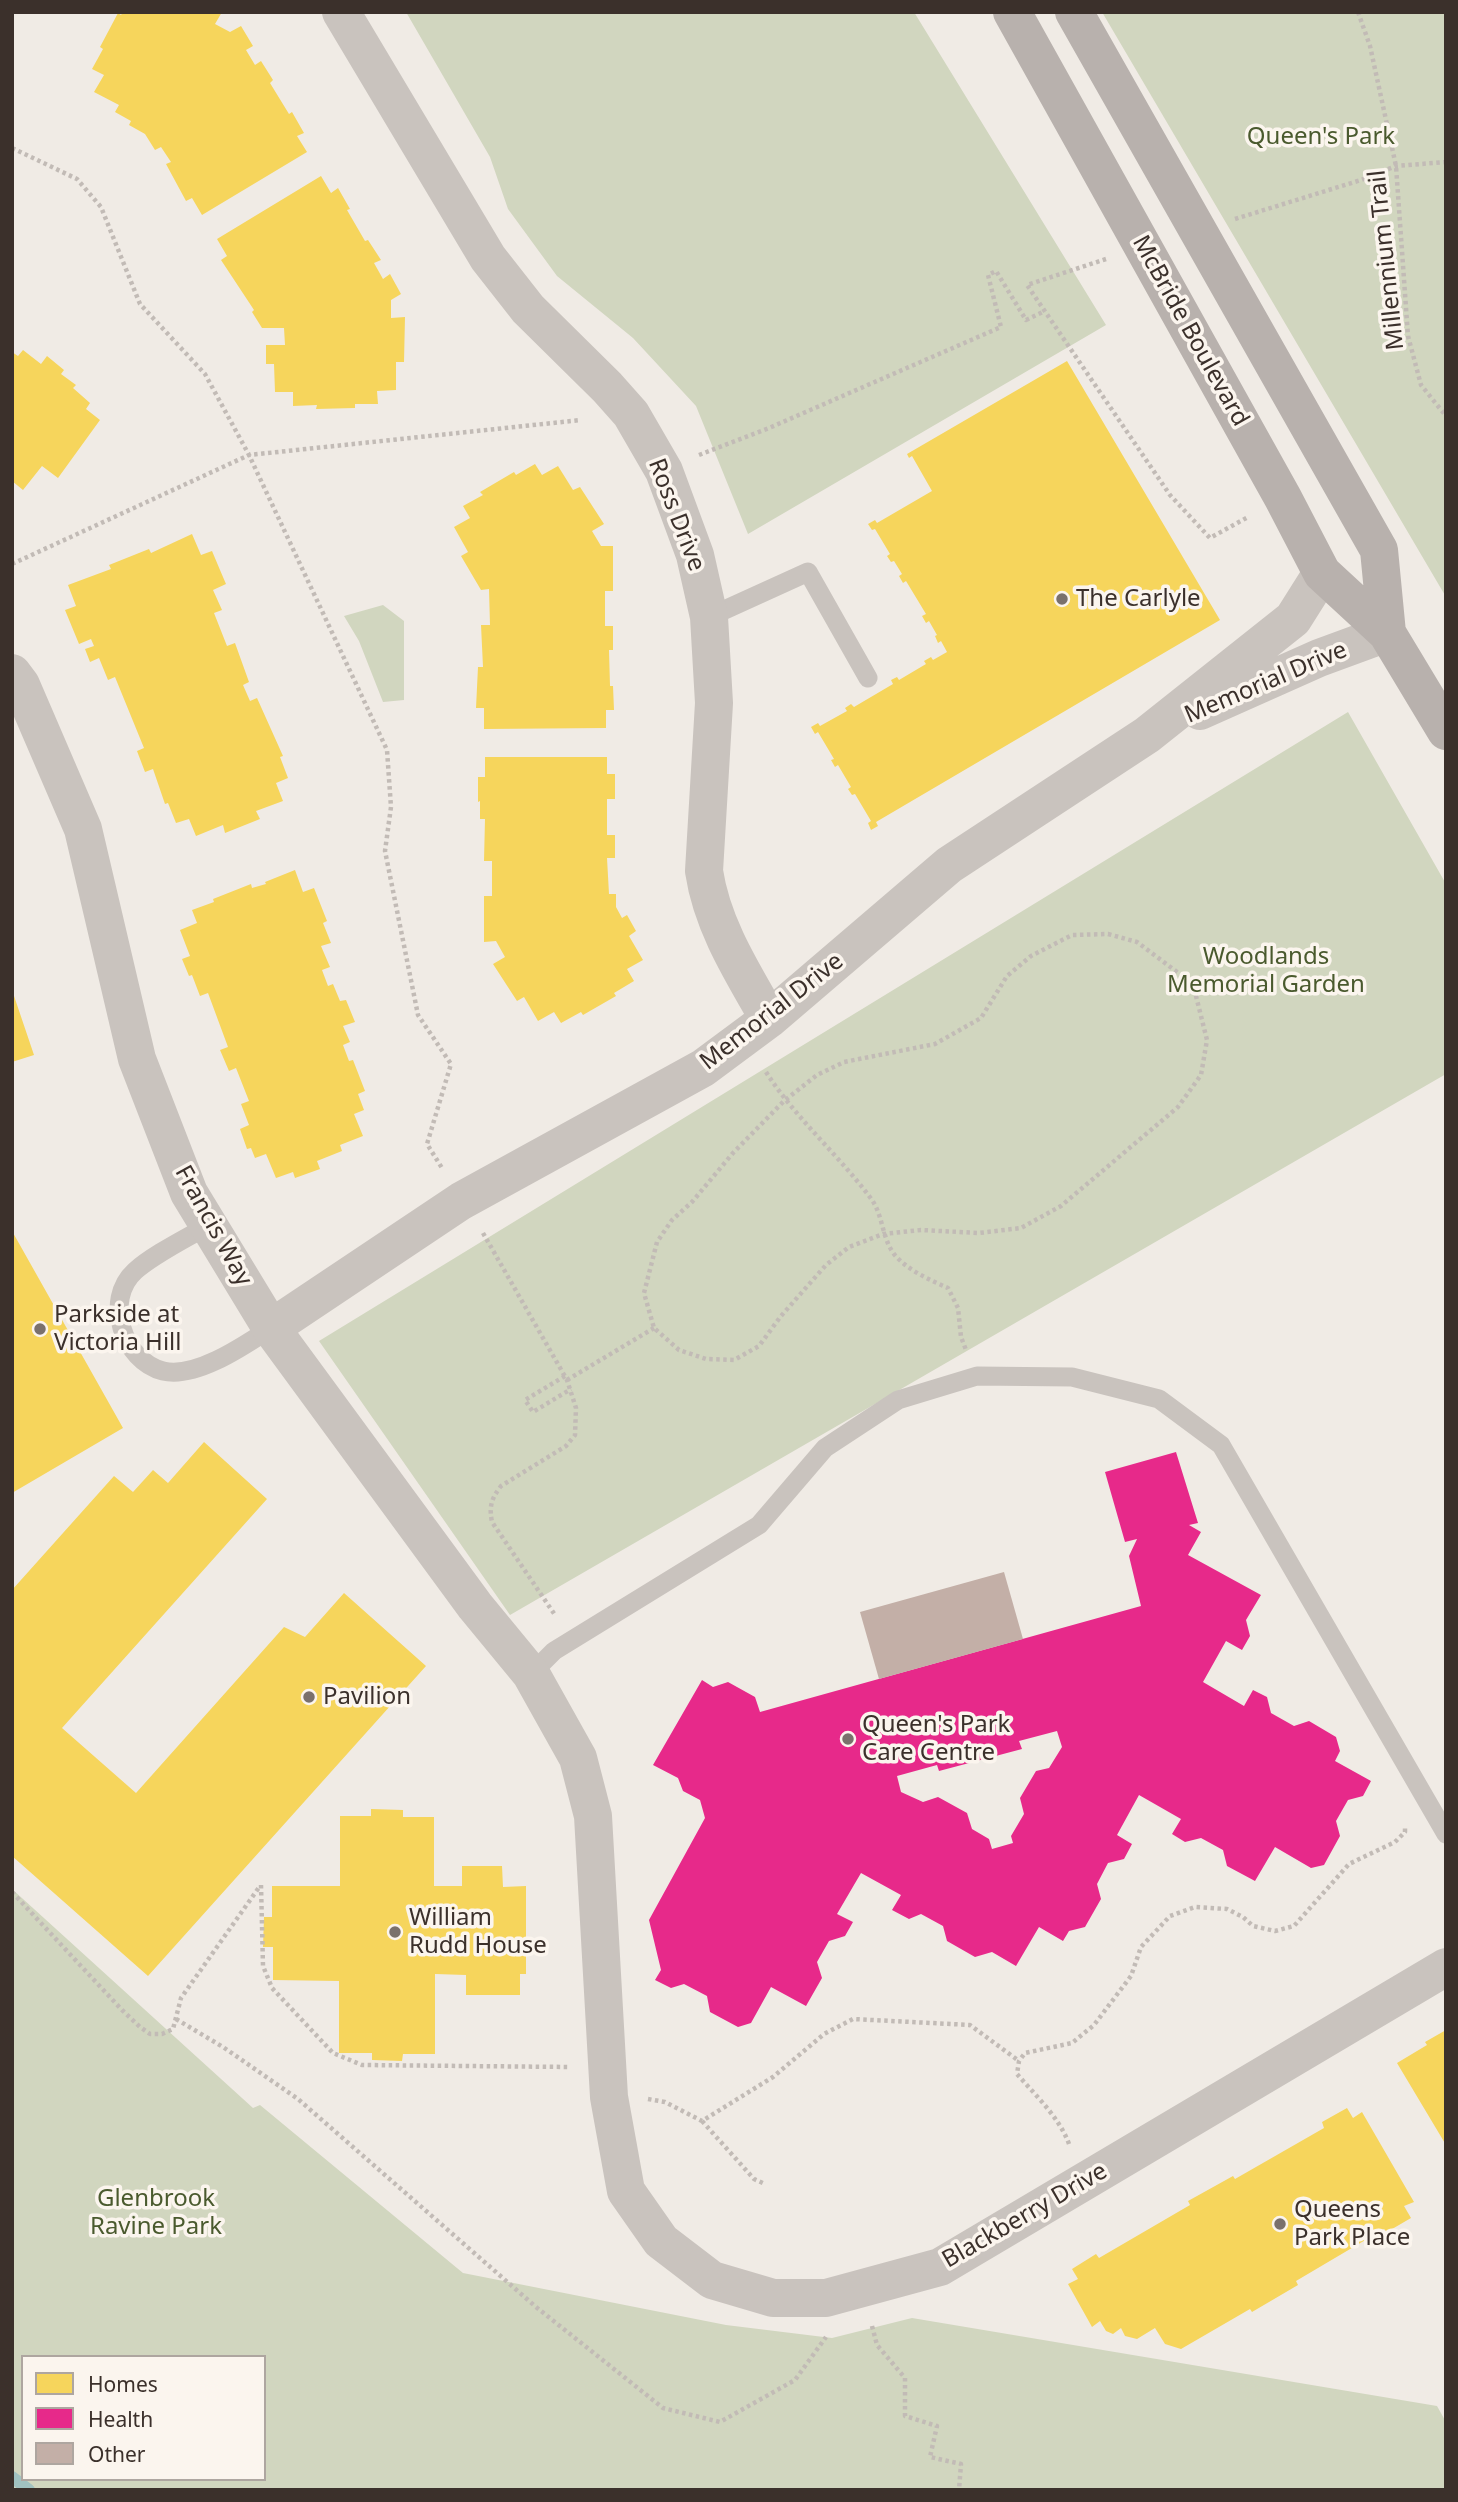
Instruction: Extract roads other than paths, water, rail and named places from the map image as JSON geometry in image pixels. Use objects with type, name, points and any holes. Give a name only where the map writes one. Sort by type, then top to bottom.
[{"type":"main road","name":"McBride Boulevard","points":[[1012,12],[1283,498],[1322,573],[1387,633],[1446,732]]},
{"type":"main road","name":"McBride Boulevard","points":[[1074,12],[1379,550],[1387,633]]},
{"type":"street","name":"Ross Drive","points":[[341,12],[501,277],[528,309],[631,414],[664,471],[695,555],[709,617],[714,704],[704,871],[708,896],[720,929],[769,1019]]},
{"type":"street","name":"Memorial Drive","points":[[271,1328],[461,1201],[704,1068],[769,1019],[949,865],[1147,735],[1293,619],[1322,573]]},
{"type":"street","name":"Memorial Drive","points":[[1147,735],[1319,658],[1387,633]]},
{"type":"street","name":"Francis Way","points":[[12,673],[21,685],[83,829],[137,1059],[190,1193],[271,1328],[475,1606],[531,1674]]},
{"type":"street","name":"Blackberry Drive","points":[[531,1674],[578,1758],[593,1816],[607,2078],[626,2191],[661,2241],[712,2280],[773,2298],[826,2298],[940,2267],[1446,1967]]},
{"type":"lane","points":[[709,617],[808,572],[868,678]]},
{"type":"lane","points":[[209,1225],[134,1272],[123,1290],[117,1312],[128,1343],[146,1363],[164,1371],[192,1370],[242,1347],[271,1328]]},
{"type":"lane","points":[[531,1674],[554,1651],[759,1525],[824,1448],[898,1399],[976,1376],[1072,1377],[1159,1399],[1221,1445],[1446,1834]]},
{"type":"waterway","points":[[12,2477],[29,2490]]},
{"type":"place","name":"The Carlyle","points":[[1062,599]]},
{"type":"place","name":"Parkside at Victoria Hill","points":[[40,1329]]},
{"type":"place","name":"Pavilion","points":[[309,1697]]},
{"type":"place","name":"Queen's Park Care Centre","points":[[848,1739]]},
{"type":"place","name":"William Rudd House","points":[[395,1932]]},
{"type":"place","name":"Queens Park Place","points":[[1280,2224]]},
{"type":"park label","name":"Queen's Park","points":[[1321,137]]},
{"type":"park label","name":"Woodlands Memorial Garden","points":[[1266,971]]},
{"type":"park label","name":"Glenbrook Ravine Park","points":[[156,2213]]}]
